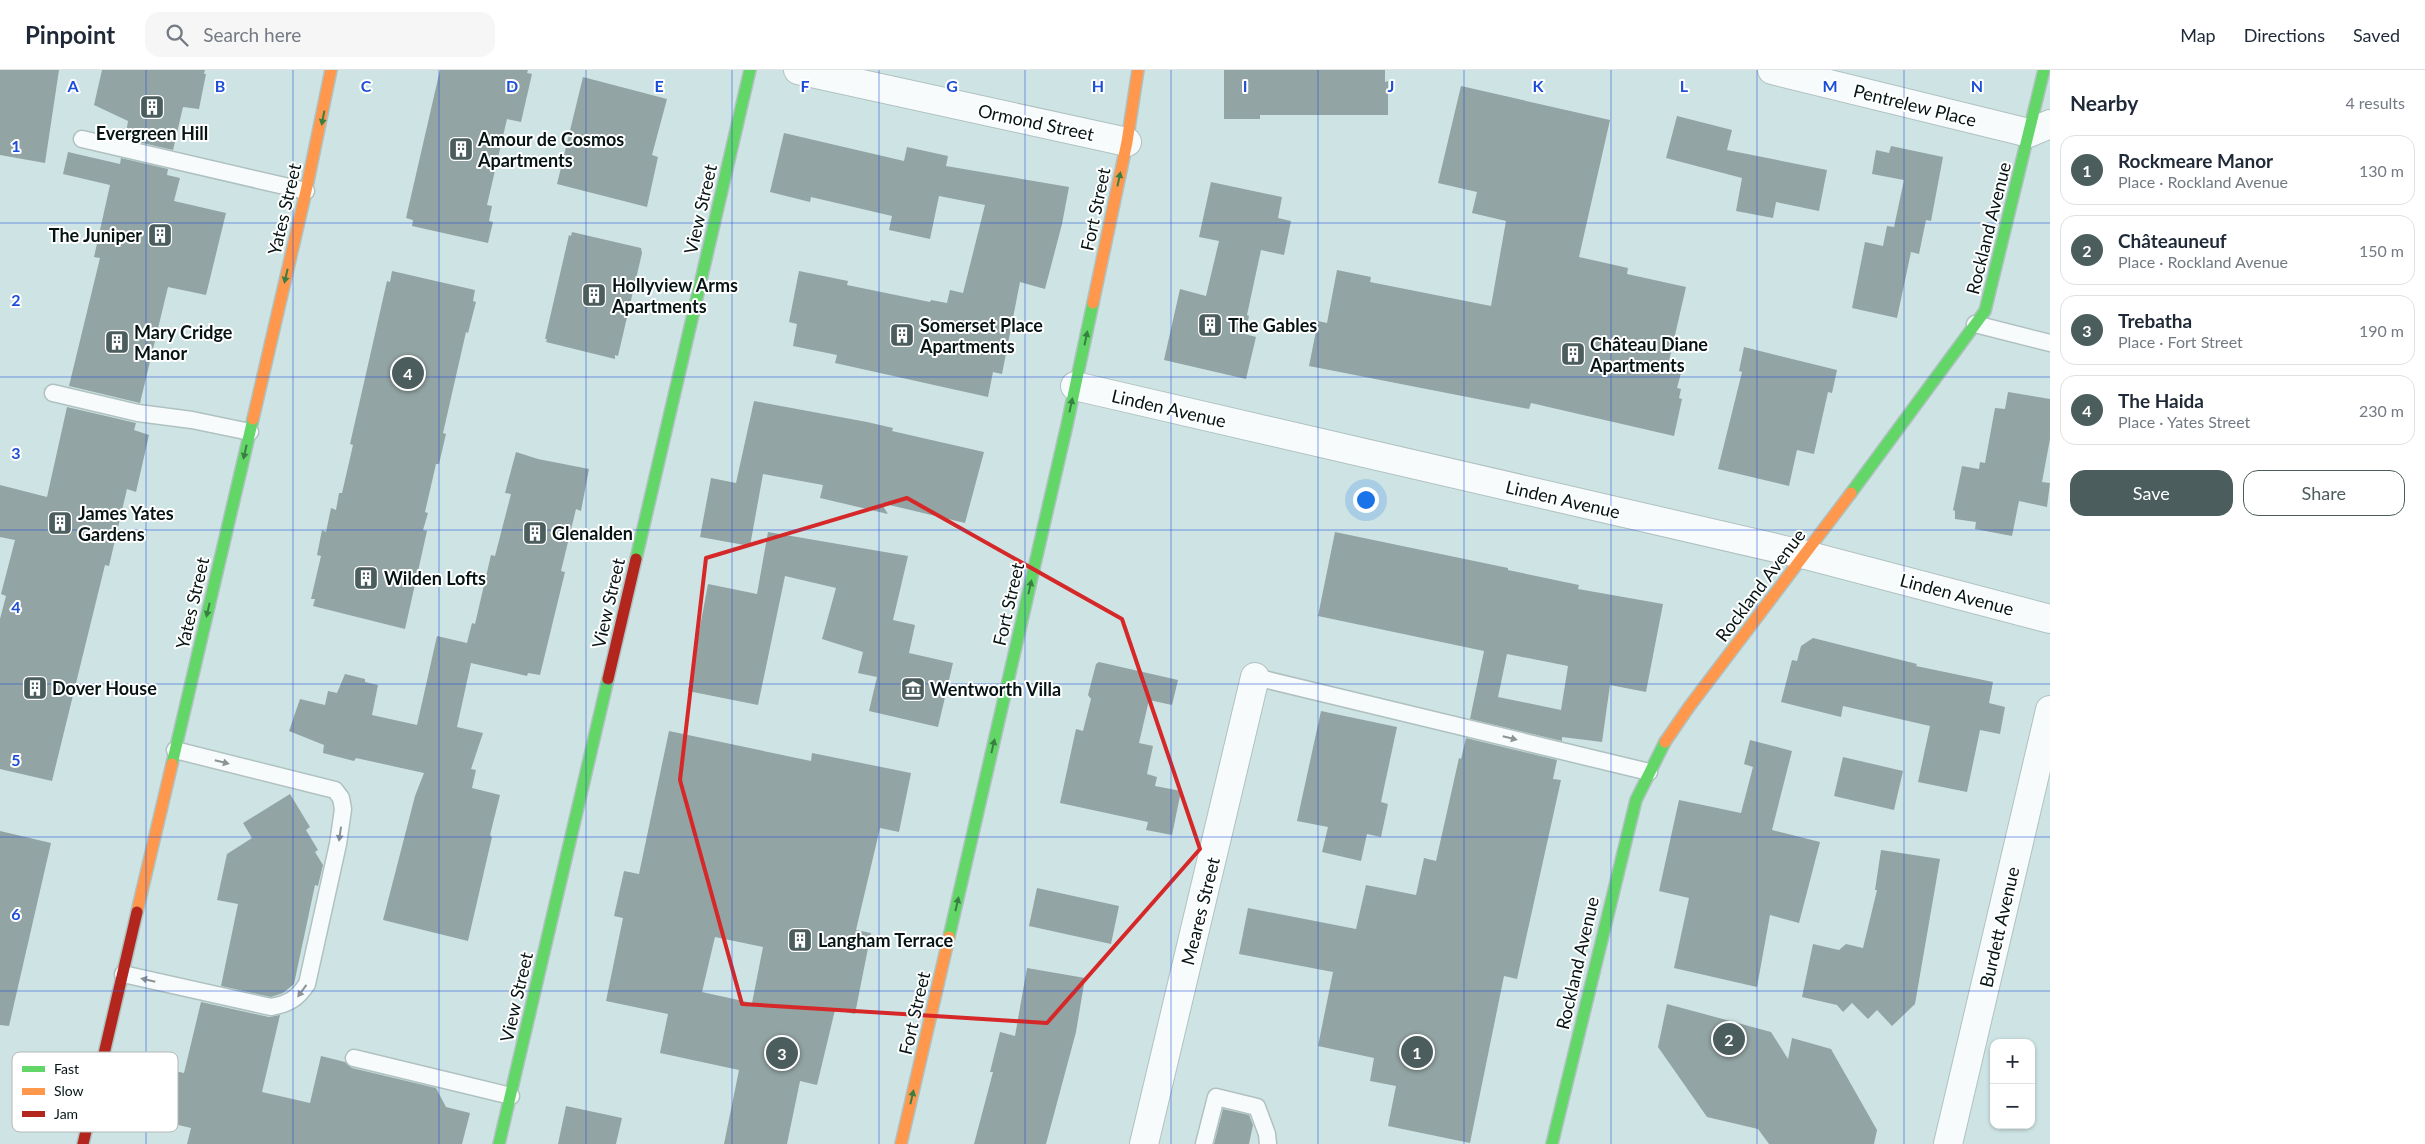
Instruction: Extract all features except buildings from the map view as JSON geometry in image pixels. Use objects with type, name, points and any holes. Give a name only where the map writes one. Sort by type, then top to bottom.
[{"type":"street","name":"Yates Street","points":[[105,1052],[306,191],[331,70]]},
{"type":"street","name":"View Street","points":[[499,1144],[750,70]]},
{"type":"street","name":"Ormond Street","points":[[798,70],[1127,142]]},
{"type":"street","name":"Fort Street","points":[[902,1144],[1075,386],[1127,142],[1138,70]]},
{"type":"street","name":"Pentrelew Place","points":[[1772,70],[2039,128]]},
{"type":"street","name":"Rockland Avenue","points":[[1552,1144],[1625,838],[1636,800],[1658,752],[1689,707],[1806,555],[1985,311],[2039,128],[2044,70]]},
{"type":"street","name":"Linden Avenue","points":[[1075,386],[1806,555],[2050,619]]},
{"type":"street","name":"Meares Street","points":[[1144,1144],[1255,677]]},
{"type":"street","name":"Burdett Avenue","points":[[1948,1144],[2050,710]]},
{"type":"lane","points":[[82,139],[306,191]]},
{"type":"lane","points":[[1975,324],[2050,343]]},
{"type":"lane","points":[[53,393],[138,413],[192,420],[250,432]]},
{"type":"lane","points":[[1255,677],[1649,772]]},
{"type":"lane","points":[[123,974],[271,1008],[287,1004],[299,996],[307,984],[338,844],[343,809],[341,798],[335,790],[175,750]]},
{"type":"lane","points":[[354,1058],[510,1096]]},
{"type":"lane","points":[[1204,1144],[1216,1097],[1258,1107],[1267,1134],[1268,1144]]},
{"type":"highlighted area","points":[[907,498],[1122,619],[1200,849],[1047,1023],[742,1004],[680,780],[706,558]]},
{"type":"traffic: fast","points":[[636,559],[750,70]]},
{"type":"traffic: fast","points":[[1851,493],[1985,311],[2044,70]]},
{"type":"traffic: fast","points":[[949,937],[1067,425],[1093,303]]},
{"type":"traffic: fast","points":[[172,764],[253,419]]},
{"type":"traffic: fast","points":[[499,1144],[608,679]]},
{"type":"traffic: fast","points":[[1552,1144],[1636,800],[1665,742]]},
{"type":"traffic: slow","points":[[253,419],[306,191],[331,70]]},
{"type":"traffic: slow","points":[[1093,303],[1127,142],[1138,70]]},
{"type":"traffic: slow","points":[[1665,742],[1689,707],[1851,493]]},
{"type":"traffic: slow","points":[[137,912],[172,764]]},
{"type":"traffic: slow","points":[[901,1144],[949,937]]},
{"type":"traffic: jam","points":[[608,679],[636,559]]},
{"type":"traffic: jam","points":[[104,1052],[137,912]]},
{"type":"traffic: jam","points":[[83,1144],[86,1132]]},
{"type":"place","name":"Evergreen Hill","points":[[152,107]]},
{"type":"place","name":"Amour de Cosmos Apartments","points":[[461,149]]},
{"type":"place","name":"The Juniper","points":[[160,235]]},
{"type":"place","name":"Hollyview Arms Apartments","points":[[594,295]]},
{"type":"place","name":"The Gables","points":[[1210,325]]},
{"type":"place","name":"Somerset Place Apartments","points":[[902,335]]},
{"type":"place","name":"Mary Cridge Manor","points":[[117,342]]},
{"type":"place","name":"Château Diane Apartments","points":[[1573,354]]},
{"type":"place","name":"The Haida","points":[[408,373]]},
{"type":"place","name":"James Yates Gardens","points":[[60,523]]},
{"type":"place","name":"Glenalden","points":[[535,533]]},
{"type":"place","name":"Wilden Lofts","points":[[366,578]]},
{"type":"place","name":"Dover House","points":[[35,688]]},
{"type":"place","name":"Wentworth Villa","points":[[913,689]]},
{"type":"place","name":"Langham Terrace","points":[[800,940]]},
{"type":"place","name":"Châteauneuf","points":[[1729,1039]]},
{"type":"place","name":"Rockmeare Manor","points":[[1417,1052]]},
{"type":"place","name":"Trebatha","points":[[782,1053]]}]
